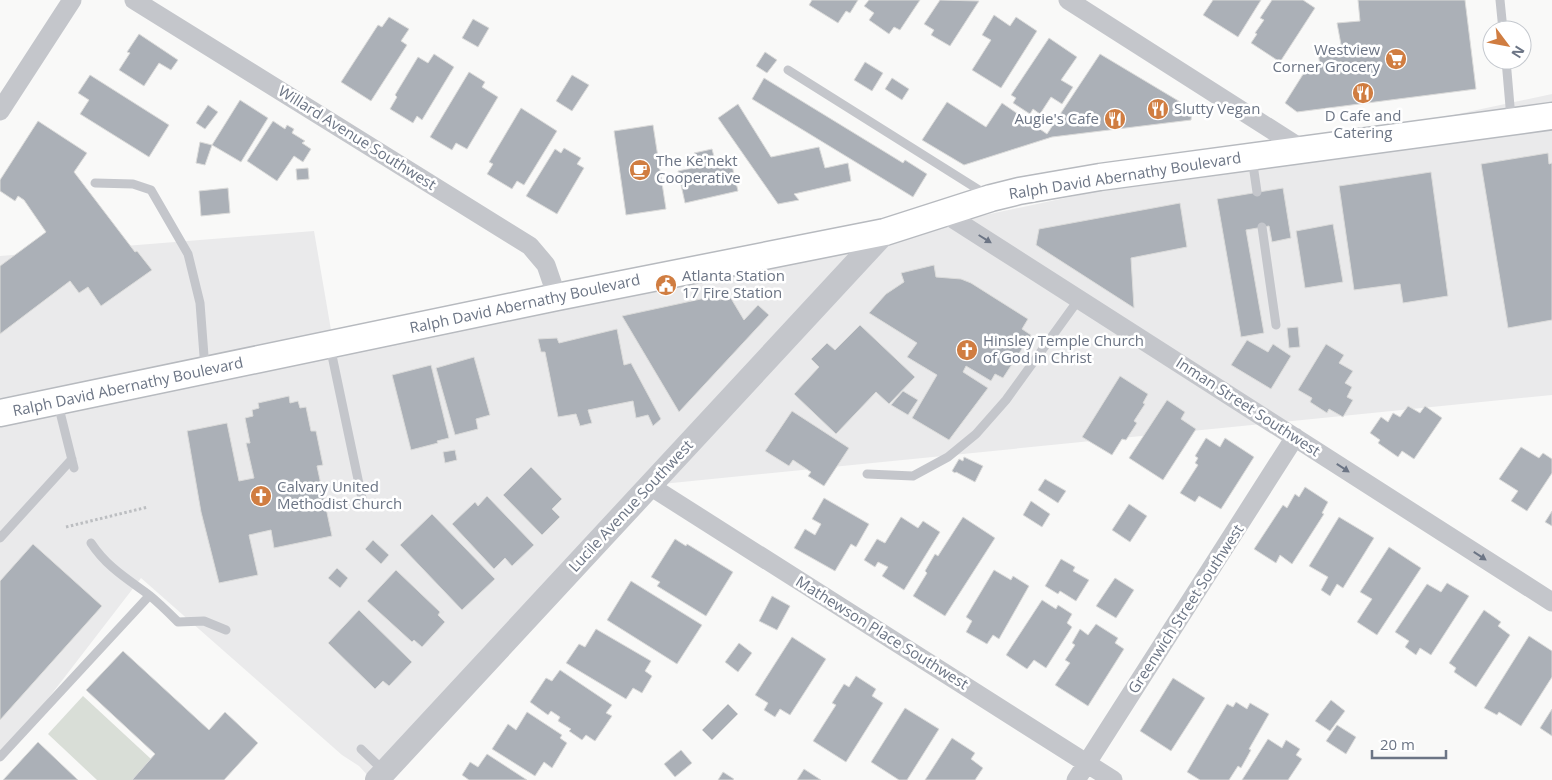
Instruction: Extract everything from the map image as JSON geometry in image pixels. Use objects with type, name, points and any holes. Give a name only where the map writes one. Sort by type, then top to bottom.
[{"type":"main road","name":"Ralph David Abernathy Boulevard","points":[[0,413],[557,297],[885,232],[1019,191],[1100,177],[1552,116]]},
{"type":"street","points":[[0,111],[72,0]]},
{"type":"street","name":"Willard Avenue Southwest","points":[[134,0],[530,246],[546,265],[557,297]]},
{"type":"street","points":[[1068,0],[1302,149]]},
{"type":"street","name":"Inman Street Southwest","points":[[944,213],[1552,602]]},
{"type":"street","name":"Lucile Avenue Southwest","points":[[380,778],[885,232]]},
{"type":"street","name":"Greenwich Street Southwest","points":[[1076,780],[1295,437]]},
{"type":"street","name":"Mathewson Place Southwest","points":[[650,486],[1114,780]]},
{"type":"lane","points":[[1500,0],[1502,20]]},
{"type":"lane","points":[[788,70],[991,198]]},
{"type":"lane","points":[[1507,70],[1511,121]]},
{"type":"lane","points":[[1252,156],[1257,192]]},
{"type":"lane","points":[[95,183],[134,184],[151,190],[188,254],[200,303],[205,371]]},
{"type":"lane","points":[[1262,227],[1276,325]]},
{"type":"lane","points":[[866,474],[913,476],[948,457],[976,434],[1006,400],[1080,299]]},
{"type":"lane","points":[[330,344],[363,502]]},
{"type":"lane","points":[[0,538],[73,463],[57,401]]},
{"type":"lane","points":[[91,543],[101,558],[178,622],[204,621],[226,630]]},
{"type":"lane","points":[[0,757],[149,596]]},
{"type":"lane","points":[[361,749],[380,778]]},
{"type":"path","points":[[66,527],[148,507]]},
{"type":"shaded area","points":[[1552,94],[1552,395],[652,485],[372,780],[359,766],[342,755],[141,578],[0,761],[0,256],[314,231],[331,330],[746,266]]},
{"type":"shaded area","points":[[83,696],[151,759],[132,780],[97,780],[48,734]]},
{"type":"building","points":[[812,0],[858,0],[850,13],[846,11],[838,23],[809,5]]},
{"type":"building","points":[[869,0],[920,0],[900,30],[894,27],[889,34],[869,20],[874,13],[864,6]]},
{"type":"building","points":[[940,0],[979,1],[950,46],[931,35],[934,30],[924,24]]},
{"type":"building","points":[[1213,0],[1261,0],[1238,37],[1203,15]]},
{"type":"building","points":[[1272,0],[1303,0],[1315,8],[1280,62],[1251,43],[1264,20],[1260,18]]},
{"type":"building","name":"Westview Corner Grocery","points":[[1358,0],[1465,0],[1476,89],[1297,112],[1285,103],[1307,68],[1320,66],[1318,52],[1342,50],[1337,23],[1360,21]]},
{"type":"building","points":[[994,15],[1010,26],[1016,17],[1037,31],[1001,88],[972,70],[991,40],[982,35]]},
{"type":"building","points":[[389,17],[409,29],[401,41],[407,45],[371,101],[341,82],[378,25],[382,27]]},
{"type":"building","points":[[473,19],[489,28],[478,47],[462,38]]},
{"type":"building","points":[[139,34],[178,60],[171,70],[159,63],[144,86],[119,70],[130,53],[127,52]]},
{"type":"building","points":[[1049,38],[1077,57],[1061,80],[1073,87],[1062,104],[1051,97],[1040,114],[1033,109],[1030,114],[1013,103],[1016,98],[1011,95]]},
{"type":"building","points":[[765,52],[777,60],[767,73],[756,66]]},
{"type":"building","points":[[434,54],[454,67],[422,120],[417,116],[413,123],[390,109],[397,97],[395,95],[418,57],[428,63]]},
{"type":"building","points":[[1100,54],[1192,109],[1191,120],[1052,137],[964,165],[922,140],[947,102],[986,127],[1002,103],[1047,134]]},
{"type":"building","points":[[865,62],[883,73],[872,91],[854,80]]},
{"type":"building","points":[[469,72],[485,82],[482,87],[498,97],[467,149],[456,143],[452,150],[430,137]]},
{"type":"building","points":[[90,75],[169,125],[149,157],[80,114],[89,100],[78,93]]},
{"type":"building","points":[[572,75],[589,85],[572,111],[556,101]]},
{"type":"building","points":[[764,78],[903,163],[905,160],[927,174],[913,197],[752,99]]},
{"type":"building","points":[[892,78],[909,89],[902,100],[885,89]]},
{"type":"building","points":[[240,100],[268,118],[241,162],[212,145]]},
{"type":"building","points":[[738,104],[771,157],[819,147],[825,168],[848,163],[851,181],[794,194],[799,200],[778,204],[718,118]]},
{"type":"building","points":[[208,105],[218,112],[205,129],[196,123]]},
{"type":"building","points":[[521,108],[557,131],[524,185],[517,181],[512,189],[487,174],[493,164],[489,162]]},
{"type":"building","points":[[38,121],[87,153],[74,172],[135,252],[137,251],[152,270],[101,306],[88,287],[79,293],[70,281],[0,334],[0,266],[46,232],[24,200],[18,196],[15,201],[0,191],[0,180]]},
{"type":"building","points":[[273,121],[285,129],[287,125],[294,129],[292,133],[305,141],[302,143],[311,149],[303,162],[294,156],[277,181],[247,161]]},
{"type":"building","name":"The Ke'nekt Cooperative","points":[[653,125],[666,209],[626,215],[614,131]]},
{"type":"building","points":[[200,142],[212,145],[205,165],[196,163]]},
{"type":"building","points":[[564,148],[581,158],[577,164],[584,168],[557,214],[526,196],[555,149],[561,153]]},
{"type":"building","points":[[712,149],[716,164],[731,161],[738,191],[685,203],[678,171],[697,167],[694,153]]},
{"type":"building","points":[[1548,153],[1549,164],[1552,163],[1552,320],[1508,328],[1481,164]]},
{"type":"building","points":[[308,168],[309,179],[297,180],[296,169]]},
{"type":"building","points":[[1431,172],[1448,296],[1403,303],[1400,284],[1354,290],[1339,186]]},
{"type":"building","points":[[228,188],[230,213],[201,216],[199,191]]},
{"type":"building","points":[[1283,188],[1291,238],[1272,242],[1269,226],[1246,230],[1264,333],[1241,337],[1217,199]]},
{"type":"building","points":[[1180,203],[1187,247],[1131,258],[1134,308],[1036,245],[1039,229]]},
{"type":"building","points":[[1333,224],[1343,282],[1305,288],[1296,231]]},
{"type":"building","name":"Hinsley Temple Church of God in Christ","points":[[934,265],[936,277],[961,279],[971,283],[1028,319],[1022,329],[1031,335],[1003,378],[995,374],[991,381],[966,366],[963,372],[988,388],[949,440],[912,418],[937,375],[907,357],[917,343],[869,313],[886,294],[904,282],[901,273]]},
{"type":"building","points":[[717,295],[720,300],[729,295],[744,320],[758,305],[769,315],[679,412],[622,316],[710,297],[712,299]]},
{"type":"building","points":[[860,325],[915,377],[889,404],[876,392],[836,434],[794,394],[819,367],[811,359],[827,343],[835,350]]},
{"type":"building","points":[[1298,327],[1300,347],[1289,348],[1287,328]]},
{"type":"building","points":[[617,329],[624,365],[631,363],[661,419],[653,426],[648,415],[636,418],[633,401],[588,410],[592,423],[580,426],[576,414],[558,417],[545,352],[541,352],[538,339],[557,338],[559,343]]},
{"type":"building","points":[[1247,340],[1268,352],[1273,344],[1291,356],[1271,389],[1231,365]]},
{"type":"building","points":[[1326,344],[1344,355],[1339,363],[1353,371],[1345,383],[1352,387],[1347,397],[1353,400],[1343,417],[1329,409],[1327,413],[1310,402],[1312,398],[1298,390]]},
{"type":"building","points":[[474,357],[490,415],[476,419],[478,429],[455,435],[436,368]]},
{"type":"building","points":[[431,365],[449,438],[411,450],[392,375]]},
{"type":"building","points":[[1120,376],[1148,394],[1143,403],[1145,404],[1134,421],[1137,423],[1126,440],[1122,439],[1112,455],[1082,437]]},
{"type":"building","points":[[903,391],[918,400],[908,415],[891,405]]},
{"type":"building","name":"Calvary United Methodist Church","points":[[289,396],[290,403],[298,401],[300,408],[306,407],[311,431],[316,431],[323,465],[317,466],[332,536],[274,548],[271,530],[249,535],[258,575],[219,583],[201,512],[187,431],[227,423],[239,481],[254,478],[246,443],[250,443],[245,418],[253,416],[252,410],[259,408],[258,403]]},
{"type":"building","points":[[1167,400],[1185,412],[1181,419],[1196,429],[1163,480],[1129,458]]},
{"type":"building","points":[[1408,406],[1420,413],[1425,406],[1442,418],[1414,459],[1402,451],[1398,457],[1378,443],[1380,440],[1370,433],[1381,417],[1388,422],[1393,413],[1400,417]]},
{"type":"building","points":[[792,411],[849,448],[824,486],[808,476],[811,472],[793,460],[789,466],[765,451]]},
{"type":"building","points":[[1206,438],[1220,447],[1225,438],[1254,457],[1221,509],[1199,496],[1195,502],[1180,493],[1198,465],[1195,463],[1198,458],[1195,456]]},
{"type":"building","points":[[1521,447],[1539,458],[1543,453],[1552,459],[1552,473],[1527,511],[1511,501],[1518,491],[1499,479]]},
{"type":"building","points":[[455,450],[457,460],[445,463],[443,452]]},
{"type":"building","points":[[964,457],[983,466],[975,482],[952,471],[959,459],[963,461]]},
{"type":"building","points":[[531,467],[562,499],[552,509],[560,517],[542,535],[503,495]]},
{"type":"building","points":[[1045,479],[1066,491],[1058,503],[1038,490]]},
{"type":"building","points":[[1305,487],[1328,502],[1322,513],[1324,514],[1292,564],[1280,555],[1276,563],[1254,549],[1283,505],[1287,508],[1295,494],[1299,497]]},
{"type":"building","points":[[487,496],[534,545],[512,566],[505,558],[494,569],[452,524],[475,502],[478,506]]},
{"type":"building","points":[[824,498],[869,524],[856,547],[851,544],[835,571],[794,548],[805,529],[815,535],[821,524],[812,519]]},
{"type":"building","points":[[1031,501],[1050,514],[1042,527],[1023,515]]},
{"type":"building","points":[[1129,504],[1147,516],[1130,542],[1112,530]]},
{"type":"building","points":[[1552,511],[1552,526],[1545,522]]},
{"type":"building","points":[[432,514],[495,579],[462,610],[400,545]]},
{"type":"building","points":[[901,517],[918,528],[923,521],[940,532],[904,590],[882,576],[888,567],[878,562],[875,567],[864,560],[877,539],[885,543]]},
{"type":"building","points":[[963,517],[995,538],[945,616],[913,596],[927,573],[925,571],[935,554],[938,556]]},
{"type":"building","points":[[1339,517],[1374,538],[1343,588],[1337,584],[1330,596],[1321,590],[1328,577],[1309,566]]},
{"type":"building","points":[[675,539],[686,546],[687,544],[733,572],[706,616],[657,586],[660,582],[651,577]]},
{"type":"building","points":[[373,540],[389,555],[381,564],[365,549]]},
{"type":"building","points":[[33,544],[102,606],[0,720],[0,581]]},
{"type":"building","points":[[1389,547],[1421,568],[1377,635],[1357,622],[1372,599],[1360,592]]},
{"type":"building","points":[[1061,559],[1075,567],[1073,571],[1089,580],[1076,601],[1060,591],[1058,594],[1045,586]]},
{"type":"building","points":[[337,568],[348,578],[340,588],[328,578]]},
{"type":"building","points":[[396,570],[440,612],[438,615],[445,622],[422,647],[414,640],[412,642],[367,601]]},
{"type":"building","points":[[994,570],[1011,580],[1013,576],[1029,586],[999,639],[993,635],[987,644],[966,632],[972,621],[966,617]]},
{"type":"building","points":[[1115,578],[1134,590],[1116,618],[1096,606]]},
{"type":"building","points":[[631,581],[702,625],[677,664],[607,620]]},
{"type":"building","points":[[1447,583],[1469,596],[1431,655],[1420,648],[1416,655],[1405,647],[1409,641],[1395,632],[1427,584],[1441,592]]},
{"type":"building","points":[[772,596],[790,606],[777,630],[759,621]]},
{"type":"building","points":[[1042,600],[1056,609],[1058,605],[1072,614],[1067,623],[1072,627],[1046,668],[1034,660],[1027,669],[1006,655]]},
{"type":"building","points":[[359,610],[412,662],[389,686],[383,681],[375,689],[328,643]]},
{"type":"building","points":[[1484,610],[1501,622],[1498,626],[1510,635],[1476,687],[1454,672],[1456,668],[1449,663]]},
{"type":"building","points":[[1096,624],[1118,638],[1115,643],[1124,649],[1088,706],[1055,685],[1070,663],[1065,660],[1075,645],[1072,643],[1080,629],[1088,635]]},
{"type":"building","points":[[596,629],[651,661],[645,671],[652,676],[642,693],[633,688],[626,699],[566,663],[579,644],[585,647]]},
{"type":"building","points":[[1529,636],[1552,651],[1552,677],[1521,726],[1499,712],[1497,715],[1484,708]]},
{"type":"building","points":[[792,637],[826,659],[790,715],[780,709],[775,717],[764,710],[768,703],[755,695]]},
{"type":"building","points":[[739,643],[752,653],[738,672],[725,662]]},
{"type":"building","points":[[123,651],[209,730],[225,712],[258,743],[224,780],[132,780],[155,754],[86,690]]},
{"type":"building","points":[[560,670],[612,705],[606,713],[612,716],[595,741],[586,735],[582,740],[569,731],[571,729],[558,721],[560,717],[551,711],[548,715],[530,702],[546,678],[552,681]]},
{"type":"building","points":[[856,676],[876,689],[872,696],[883,703],[846,762],[813,741],[836,705],[832,703],[844,684],[849,687]]},
{"type":"building","points":[[1173,678],[1205,698],[1171,751],[1140,731]]},
{"type":"building","points":[[1331,700],[1345,711],[1330,731],[1315,721]]},
{"type":"building","points":[[1236,702],[1247,709],[1250,703],[1269,714],[1249,749],[1251,750],[1241,768],[1238,766],[1229,780],[1200,780],[1187,772],[1227,704],[1233,707]]},
{"type":"building","points":[[728,704],[738,714],[712,740],[702,730]]},
{"type":"building","points":[[905,708],[939,729],[907,780],[899,780],[871,762]]},
{"type":"building","points":[[1552,709],[1552,736],[1540,728]]},
{"type":"building","points":[[527,712],[562,735],[560,738],[567,743],[552,768],[544,762],[535,776],[492,749],[508,724],[516,730]]},
{"type":"building","points":[[1337,725],[1356,737],[1346,754],[1326,741]]},
{"type":"building","points":[[952,738],[975,753],[971,759],[983,768],[975,780],[925,780]]},
{"type":"building","points":[[1268,739],[1282,748],[1286,740],[1300,749],[1296,755],[1302,759],[1288,780],[1242,780]]},
{"type":"building","points":[[38,742],[78,780],[3,780]]},
{"type":"building","points":[[681,750],[692,763],[675,777],[664,764]]},
{"type":"building","points":[[487,754],[527,780],[469,780],[462,775],[470,762],[478,767]]},
{"type":"building","points":[[804,769],[821,780],[797,780]]},
{"type":"building","points":[[723,772],[734,779],[718,780]]},
{"type":"place","name":"Westview Corner Grocery","points":[[1396,59]]},
{"type":"place","name":"D Cafe and Catering","points":[[1363,93]]},
{"type":"place","name":"Slutty Vegan","points":[[1158,109]]},
{"type":"place","name":"Augie's Cafe","points":[[1115,119]]},
{"type":"place","name":"The Ke'nekt Cooperative","points":[[640,170]]},
{"type":"place","name":"Atlanta Station 17 Fire Station","points":[[666,285]]},
{"type":"place","name":"Hinsley Temple Church of God in Christ","points":[[967,350]]},
{"type":"place","name":"Calvary United Methodist Church","points":[[261,496]]}]
